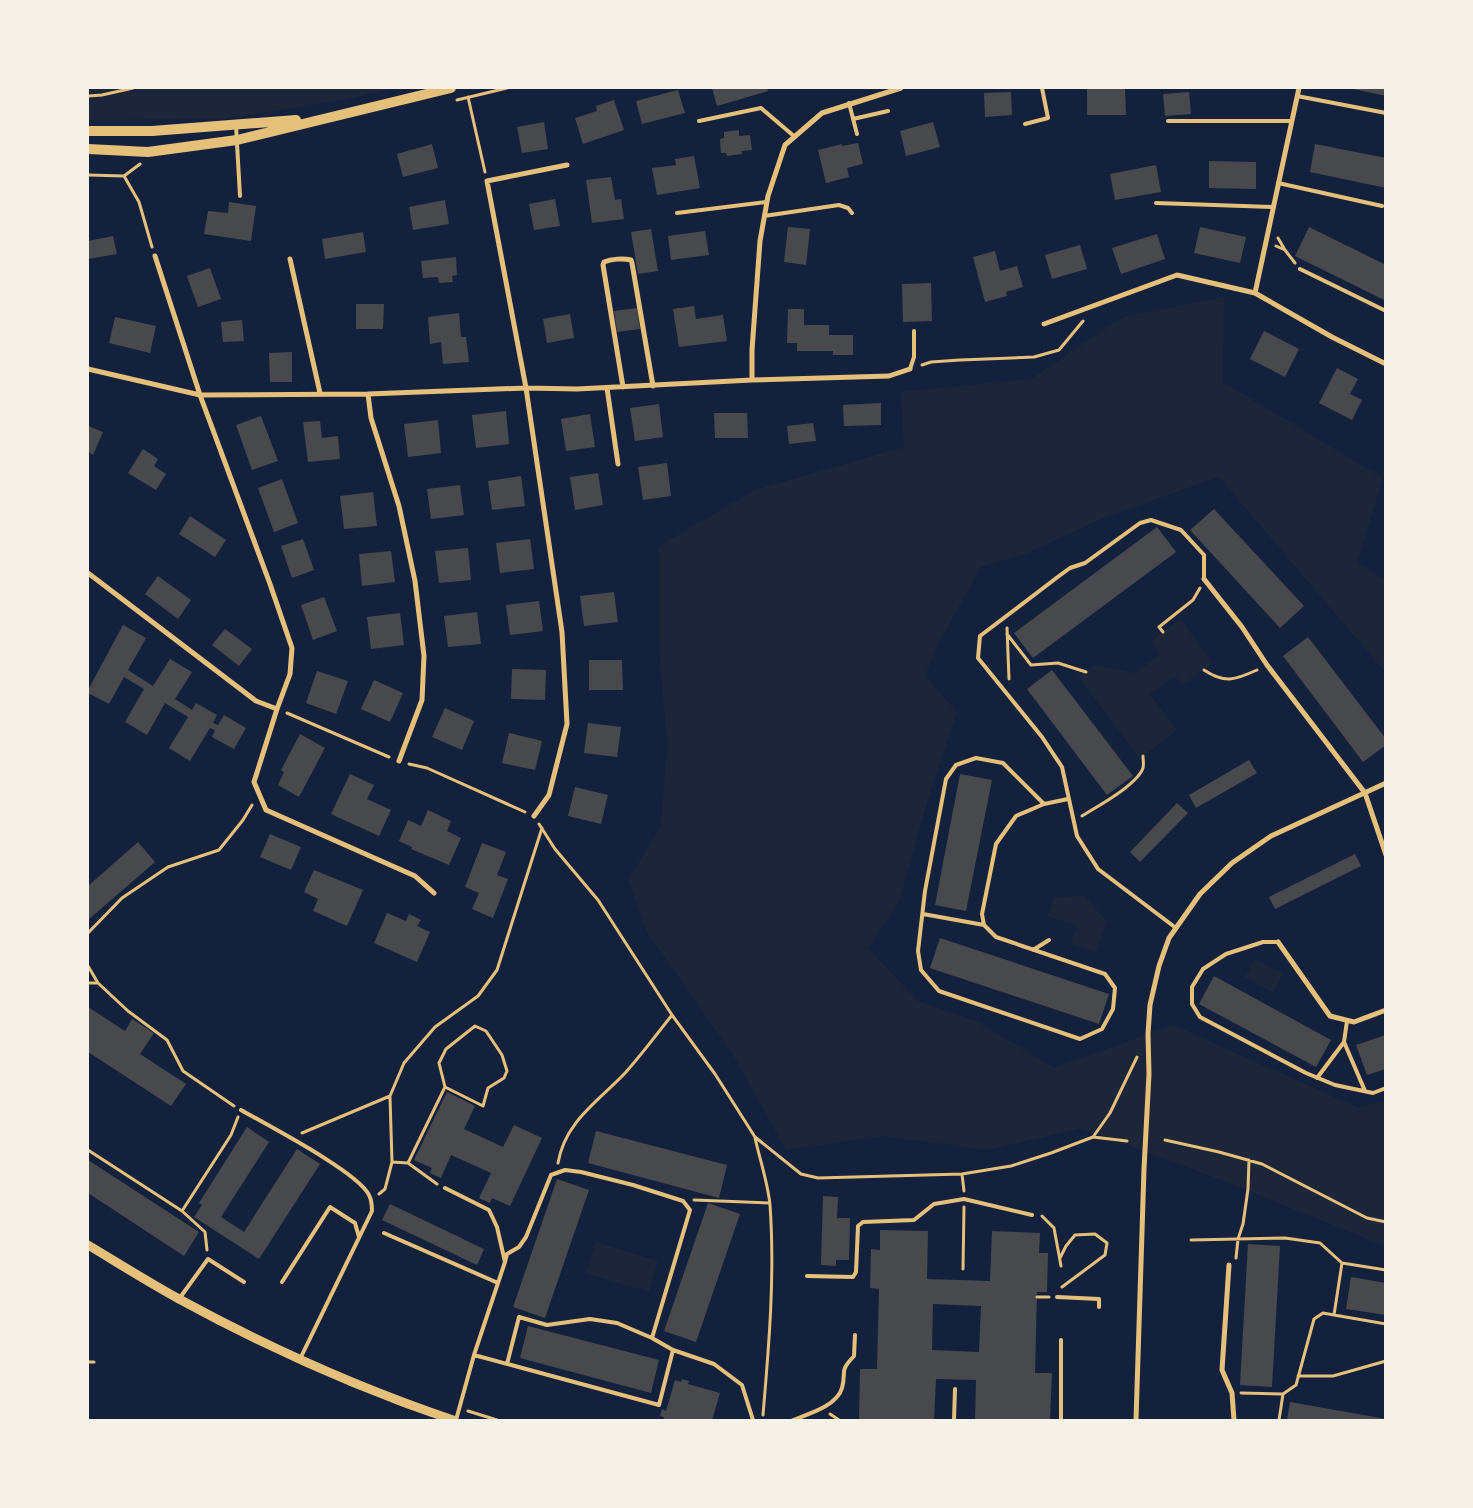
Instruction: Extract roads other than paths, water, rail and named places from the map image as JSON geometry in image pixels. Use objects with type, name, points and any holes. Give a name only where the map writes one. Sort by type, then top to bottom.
[{"type":"main road","points":[[88,150],[148,152],[237,140],[451,88]]},
{"type":"main road","points":[[88,131],[152,131],[236,126],[330,117]]},
{"type":"street","points":[[752,380],[752,350],[760,241],[766,202],[785,146],[822,113],[901,88]]},
{"type":"street","points":[[1255,293],[1299,88]]},
{"type":"street","points":[[534,816],[550,795],[567,724],[562,632],[526,388],[487,181],[567,165]]},
{"type":"street","points":[[155,256],[200,395],[292,648],[290,674],[254,782],[266,810],[414,876],[434,893]]},
{"type":"street","points":[[290,259],[320,393]]},
{"type":"street","points":[[623,387],[603,265],[607,261],[627,259],[631,260],[632,263],[653,386]]},
{"type":"street","points":[[1044,324],[1177,275],[1255,293],[1332,337],[1386,364]]},
{"type":"street","points":[[88,369],[200,395],[368,394],[526,388],[607,388],[752,380],[889,376],[910,369]]},
{"type":"street","points":[[607,388],[618,464]]},
{"type":"street","points":[[368,394],[372,418],[399,506],[415,581],[424,656],[422,700],[399,761]]},
{"type":"street","points":[[88,573],[256,700],[277,709]]},
{"type":"street","points":[[1204,579],[1242,627],[1267,665],[1365,793],[1386,855]]},
{"type":"street","points":[[1136,1420],[1149,1074],[1148,1034],[1150,1005],[1168,938],[1200,894],[1232,863],[1271,836],[1386,783]]},
{"type":"street","points":[[1278,942],[1330,1016],[1354,1022],[1386,1010]]},
{"type":"street","points":[[88,1245],[179,1299],[352,1384],[454,1420]]},
{"type":"street","points":[[1229,1265],[1222,1370],[1232,1393],[1234,1420]]},
{"type":"lane","points":[[1025,124],[1048,118],[1042,88]]},
{"type":"lane","points":[[1297,96],[1386,113]]},
{"type":"lane","points":[[849,103],[857,134]]},
{"type":"lane","points":[[699,121],[761,108],[795,137]]},
{"type":"lane","points":[[853,119],[888,110]]},
{"type":"lane","points":[[1168,121],[1292,121]]},
{"type":"lane","points":[[236,126],[240,196]]},
{"type":"lane","points":[[1278,183],[1382,206]]},
{"type":"lane","points":[[677,213],[766,202]]},
{"type":"lane","points":[[1156,203],[1274,207]]},
{"type":"lane","points":[[764,216],[839,205],[848,208],[852,213]]},
{"type":"lane","points":[[1300,269],[1386,311]]},
{"type":"lane","points":[[910,369],[914,357],[914,331]]},
{"type":"lane","points":[[1176,928],[1098,869],[1077,836],[1062,767],[1042,737],[978,658],[980,636],[1070,568],[1085,563],[1140,523],[1151,520],[1181,530],[1204,555],[1204,579]]},
{"type":"lane","points":[[1044,804],[1003,763],[976,758],[956,764],[946,779],[925,891],[918,951],[921,970],[939,991],[1080,1038],[1102,1029],[1113,1009],[1115,988],[1105,974],[996,937],[984,925],[982,914],[996,844],[1016,816],[1044,804],[1068,800]]},
{"type":"lane","points":[[923,914],[984,925]]},
{"type":"lane","points":[[1033,950],[1049,940]]},
{"type":"lane","points":[[1278,942],[1263,942],[1226,954],[1203,969],[1192,987],[1192,1004],[1200,1017],[1317,1078],[1336,1085],[1373,1093],[1386,1088]]},
{"type":"lane","points":[[1346,1021],[1344,1042],[1365,1091]]},
{"type":"lane","points":[[1317,1078],[1344,1042]]},
{"type":"lane","points":[[241,1110],[352,1177],[370,1195],[372,1210],[300,1359]]},
{"type":"lane","points":[[454,1420],[507,1254],[519,1247],[526,1236],[551,1175],[564,1170],[581,1172],[683,1201],[690,1210],[652,1338]]},
{"type":"lane","points":[[445,1188],[488,1210],[497,1227],[505,1262]]},
{"type":"lane","points":[[807,1276],[853,1277],[856,1272],[858,1226],[863,1222],[914,1220],[934,1204],[964,1198],[1032,1215]]},
{"type":"lane","points":[[282,1282],[330,1207],[355,1223],[359,1237]]},
{"type":"lane","points":[[384,1233],[498,1283]]},
{"type":"lane","points":[[179,1299],[208,1259],[244,1282]]},
{"type":"lane","points":[[1057,1297],[1099,1298],[1099,1307]]},
{"type":"lane","points":[[507,1364],[519,1318],[547,1325],[590,1319],[617,1323],[652,1338],[673,1350],[714,1364],[742,1385],[753,1420]]},
{"type":"lane","points":[[793,1420],[827,1406],[842,1390],[844,1367],[854,1356],[855,1335]]},
{"type":"lane","points":[[1061,1340],[1061,1420]]},
{"type":"lane","points":[[474,1355],[659,1406],[673,1350]]},
{"type":"lane","points":[[954,1420],[955,1389]]}]
